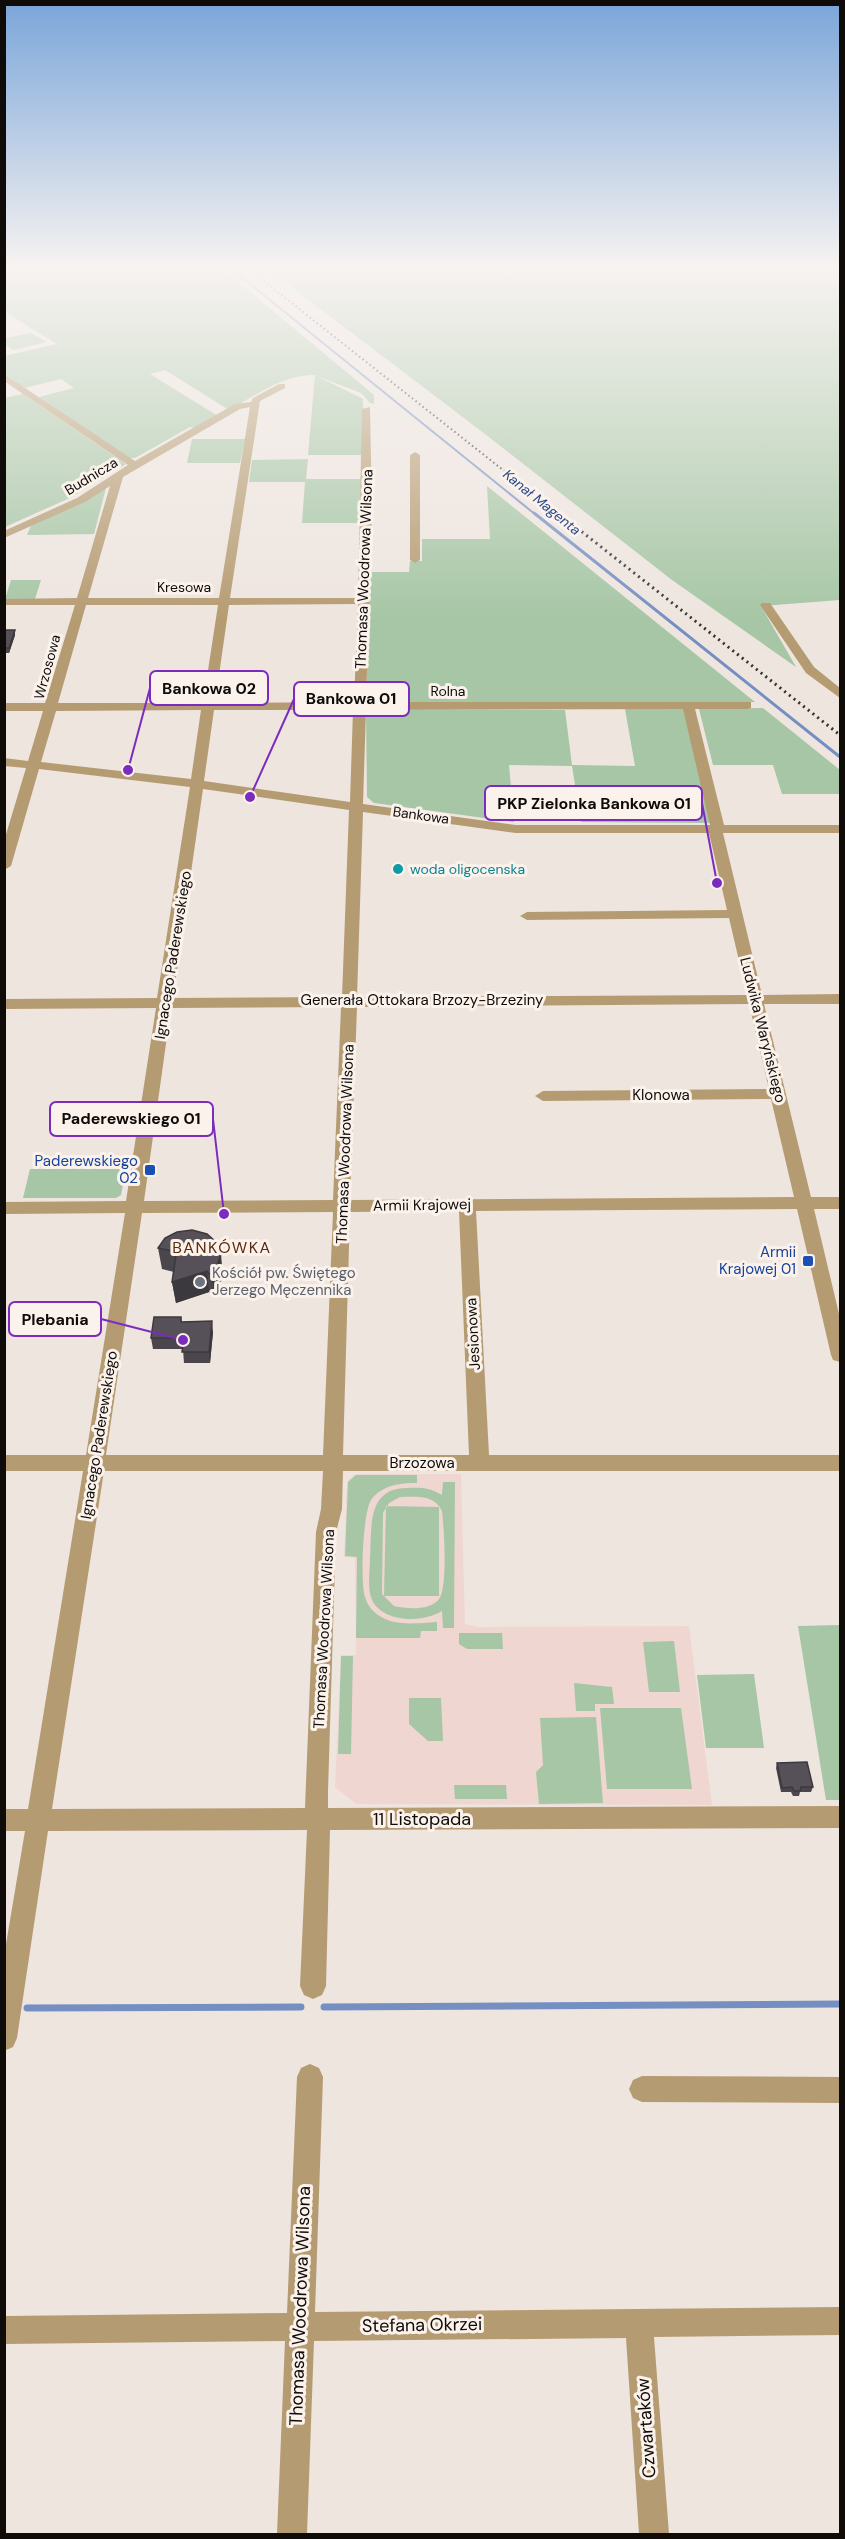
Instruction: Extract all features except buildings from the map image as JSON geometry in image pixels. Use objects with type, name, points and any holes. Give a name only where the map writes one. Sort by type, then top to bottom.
[{"type":"street","points":[[17,385],[135,465]]},
{"type":"street","name":"Budnicza","points":[[4,535],[81,500],[135,465],[238,406],[254,404],[258,398],[282,386]]},
{"type":"street","name":"Ignacego Paderewskiego","points":[[4,2038],[95,1462],[254,404]]},
{"type":"street","name":"Thomasa Woodrowa Wilsona","points":[[313,1986],[319,1819],[316,1791],[327,1532],[333,1509],[335,1483],[333,1462],[367,510],[367,409]]},
{"type":"street","points":[[415,455],[415,560]]},
{"type":"street","name":"Wrzosowa","points":[[4,866],[118,476]]},
{"type":"street","name":"Kresowa","points":[[4,602],[363,601]]},
{"type":"street","points":[[766,605],[810,670],[840,694]]},
{"type":"street","name":"Ludwika Waryńskiego","points":[[688,705],[717,825],[715,829],[840,1355]]},
{"type":"street","name":"Rolna","points":[[4,707],[747,705]]},
{"type":"street","name":"Bankowa","points":[[4,762],[34,763],[198,784],[516,829],[840,829]]},
{"type":"street","points":[[527,916],[735,914]]},
{"type":"street","name":"Generała Ottokara Brzozy-Brzeziny","points":[[4,1004],[351,1000],[840,999]]},
{"type":"street","name":"Klonowa","points":[[543,1096],[778,1094]]},
{"type":"street","name":"Armii Krajowej","points":[[4,1208],[840,1203]]},
{"type":"street","name":"Jesionowa","points":[[467,1205],[479,1463]]},
{"type":"street","name":"Brzozowa","points":[[4,1463],[840,1462]]},
{"type":"street","name":"11 Listopada","points":[[4,1820],[840,1817]]},
{"type":"street","name":"Thomasa Woodrowa Wilsona","points":[[292,2535],[298,2326],[310,2077]]},
{"type":"street","points":[[642,2089],[840,2090]]},
{"type":"street","name":"Stefana Okrzei","points":[[4,2330],[840,2321]]},
{"type":"street","name":"Czwartaków","points":[[639,2322],[654,2535]]},
{"type":"shaded area","points":[[355,1474],[461,1474],[465,1624],[479,1627],[689,1626],[712,1805],[356,1804],[335,1787],[341,1655],[356,1655],[355,1558],[344,1557],[347,1481]]},
{"type":"green space","points":[[70,385],[169,385],[218,416],[197,428],[190,427],[135,458],[127,458],[39,397],[74,388]]},
{"type":"green space","points":[[190,385],[274,385],[260,392],[229,410]]},
{"type":"green space","points":[[314,385],[336,385],[363,399],[363,455],[308,455]]},
{"type":"green space","points":[[342,385],[363,385],[374,395],[374,404],[370,403],[361,393]]},
{"type":"green space","points":[[421,385],[840,385],[840,600],[761,606],[796,667],[672,580]]},
{"type":"green space","points":[[23,394],[126,464],[72,497],[5,527],[4,398]]},
{"type":"green space","points":[[192,439],[245,439],[240,463],[187,463]]},
{"type":"green space","points":[[308,459],[306,479],[361,479],[360,523],[302,523],[305,482],[249,482],[252,460]]},
{"type":"green space","points":[[487,486],[755,702],[366,703],[370,572],[409,572],[410,561],[422,561],[422,539],[490,539]]},
{"type":"green space","points":[[106,488],[94,534],[27,535],[31,526]]},
{"type":"green space","points":[[11,580],[41,580],[35,599],[5,599]]},
{"type":"green space","points":[[763,708],[840,770],[840,794],[782,794],[773,765],[713,765],[699,709]]},
{"type":"green space","points":[[625,709],[686,709],[712,823],[581,822],[572,766],[509,765],[514,822],[374,803],[367,797],[366,710],[565,710],[572,765],[635,766]]},
{"type":"green space","points":[[30,1169],[126,1169],[121,1195],[116,1198],[23,1198]]},
{"type":"green space","points":[[356,1475],[417,1475],[417,1483],[398,1484],[386,1488],[371,1500],[364,1532],[363,1589],[368,1605],[385,1619],[399,1623],[437,1622],[437,1631],[421,1631],[420,1638],[356,1638],[357,1557],[345,1556],[348,1482]]},
{"type":"green space","points":[[443,1482],[455,1482],[454,1628],[443,1628],[442,1611],[425,1618],[414,1619],[394,1617],[385,1613],[377,1608],[372,1600],[369,1579],[372,1523],[374,1512],[384,1495],[394,1490],[425,1488],[442,1495]],"holes":[[[400,1497],[429,1499],[442,1511],[444,1583],[439,1599],[430,1606],[412,1608],[394,1606],[382,1594],[383,1513],[389,1503]]]},
{"type":"green space","points":[[386,1506],[439,1507],[439,1596],[384,1596]]},
{"type":"green space","points":[[840,1625],[840,1800],[826,1800],[798,1626]]},
{"type":"green space","points":[[459,1633],[502,1633],[503,1649],[467,1649],[459,1644]]},
{"type":"green space","points":[[674,1641],[680,1692],[649,1692],[643,1642]]},
{"type":"green space","points":[[341,1656],[353,1656],[351,1754],[338,1754]]},
{"type":"green space","points":[[754,1674],[764,1748],[706,1748],[697,1675]]},
{"type":"green space","points":[[574,1683],[612,1687],[614,1704],[595,1704],[595,1711],[576,1711]]},
{"type":"green space","points":[[409,1698],[441,1698],[443,1741],[428,1741],[409,1724]]},
{"type":"green space","points":[[600,1708],[681,1708],[692,1789],[607,1789]]},
{"type":"green space","points":[[596,1717],[603,1803],[539,1804],[536,1772],[543,1765],[540,1718]]},
{"type":"green space","points":[[454,1785],[506,1785],[507,1799],[455,1799]]},
{"type":"waterway","name":"Kanał Magenta","points":[[376,385],[536,515]]},
{"type":"waterway","name":"Kanał Magenta","points":[[534,513],[840,757]]},
{"type":"waterway","points":[[324,2007],[840,2004]]},
{"type":"waterway","points":[[27,2008],[301,2007]]},
{"type":"railway","points":[[396,385],[560,515]]},
{"type":"railway","points":[[558,513],[840,735]]},
{"type":"place","name":"Bankowa 02","points":[[128,770]]},
{"type":"place","name":"Bankowa 01","points":[[250,797]]},
{"type":"place","name":"woda oligocenska","points":[[398,869]]},
{"type":"place","name":"PKP Zielonka Bankowa 01","points":[[717,883]]},
{"type":"place","name":"Paderewskiego 02","points":[[150,1170]]},
{"type":"place","name":"Paderewskiego 01","points":[[224,1214]]},
{"type":"place","name":"Armii Krajowej 01","points":[[808,1261]]},
{"type":"place","name":"Kościół pw. Świętego Jerzego Męczennika","points":[[200,1282]]},
{"type":"place","name":"Plebania","points":[[183,1340]]},
{"type":"district","name":"BANKÓWKA","points":[[222,1247]]}]
